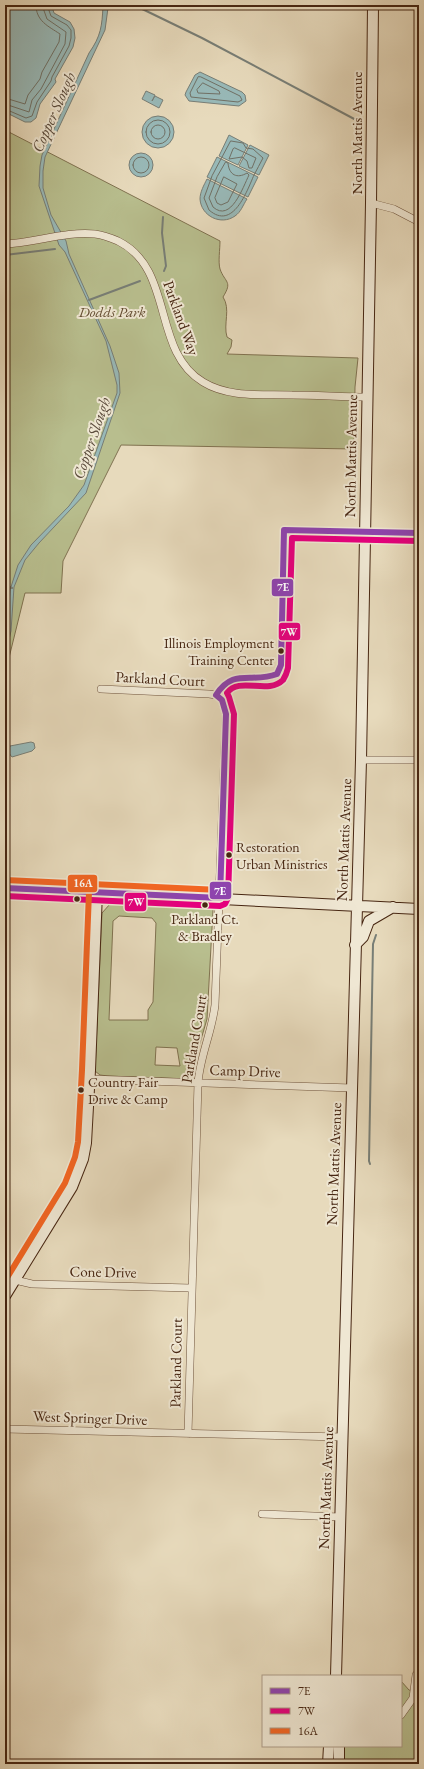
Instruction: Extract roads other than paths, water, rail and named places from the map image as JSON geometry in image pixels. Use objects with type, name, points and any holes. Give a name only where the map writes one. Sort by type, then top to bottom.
[{"type":"main road","name":"North Mattis Avenue","points":[[336,1675],[361,760],[373,5]]},
{"type":"main road","points":[[5,888],[419,908]]},
{"type":"main road","points":[[5,1296],[60,1208],[79,1173],[86,1142],[90,1079],[97,892]]},
{"type":"main road","points":[[356,945],[363,938],[370,921],[393,906]]},
{"type":"main road","points":[[328,1764],[329,1747]]},
{"type":"main road","points":[[339,1747],[339,1764]]},
{"type":"street","points":[[371,203],[394,209],[419,222]]},
{"type":"street","name":"Parkland Way","points":[[5,244],[86,234],[105,236],[126,245],[140,257],[151,275],[172,340],[182,362],[193,375],[211,387],[241,394],[367,397]]},
{"type":"street","points":[[365,533],[419,534]]},
{"type":"street","name":"Parkland Court","points":[[101,689],[216,695],[222,700],[226,714],[220,898],[213,1020],[202,1053],[198,1083],[188,1434]]},
{"type":"street","points":[[361,760],[419,760]]},
{"type":"street","name":"Camp Drive","points":[[90,1079],[352,1088]]},
{"type":"street","name":"Cone Drive","points":[[15,1280],[32,1284],[191,1288]]},
{"type":"street","name":"West Springer Drive","points":[[5,1429],[342,1437]]},
{"type":"street","points":[[262,1514],[340,1517]]},
{"type":"street","points":[[402,1714],[413,1698],[416,1675]]},
{"type":"water","points":[[5,5],[47,5],[52,7],[54,13],[70,22],[74,29],[75,38],[73,47],[55,79],[56,82],[40,104],[36,118],[31,122],[25,122],[5,112]]},
{"type":"water","points":[[103,6],[108,8],[105,30],[45,157],[43,188],[51,215],[66,241],[69,254],[110,346],[119,373],[120,393],[86,493],[25,560],[14,587],[11,631],[5,657],[10,590],[18,565],[31,545],[69,506],[84,485],[117,393],[117,385],[106,341],[65,252],[59,245],[39,186],[42,155],[98,36]]},
{"type":"water","points":[[200,72],[242,92],[245,95],[246,101],[239,106],[189,101],[185,95],[186,92],[195,75]]},
{"type":"water","points":[[146,91],[155,95],[152,101],[155,96],[163,100],[159,108],[142,99]]},
{"type":"water","points":[[155,116],[161,116],[170,120],[174,132],[170,144],[161,148],[155,148],[146,144],[142,135],[142,129],[146,120]]},
{"type":"water","points":[[229,135],[248,145],[238,165],[219,156]]},
{"type":"water","points":[[250,145],[269,155],[259,175],[239,166]]},
{"type":"water","points":[[141,153],[146,154],[152,160],[152,170],[146,176],[141,177],[136,176],[130,170],[129,165],[130,160],[136,154]]},
{"type":"water","points":[[217,157],[258,177],[248,197],[207,177]]},
{"type":"water","points":[[207,179],[247,199],[235,216],[230,219],[218,219],[213,218],[204,210],[201,205],[200,196]]},
{"type":"water","points":[[31,742],[34,743],[35,748],[32,751],[12,757],[8,752],[10,746]]},
{"type":"waterway","points":[[134,5],[202,38],[358,121]]},
{"type":"waterway","points":[[163,217],[162,233],[166,266],[164,271]]},
{"type":"waterway","points":[[5,255],[55,249]]},
{"type":"waterway","points":[[89,300],[140,281]]},
{"type":"waterway","name":"Copper Slough","points":[[5,585],[12,588]]},
{"type":"waterway","points":[[370,1164],[373,944],[376,935]]},
{"type":"place","name":"Illinois Employment Training Center","points":[[281,651]]},
{"type":"place","name":"Restoration Urban Ministries","points":[[229,855]]},
{"type":"place","name":"Parkland Ct. & Bradley","points":[[205,905]]},
{"type":"place","name":"Country Fair Drive & Camp","points":[[81,1090]]},
{"type":"park label","name":"Dodds Park","points":[[112,312]]}]
